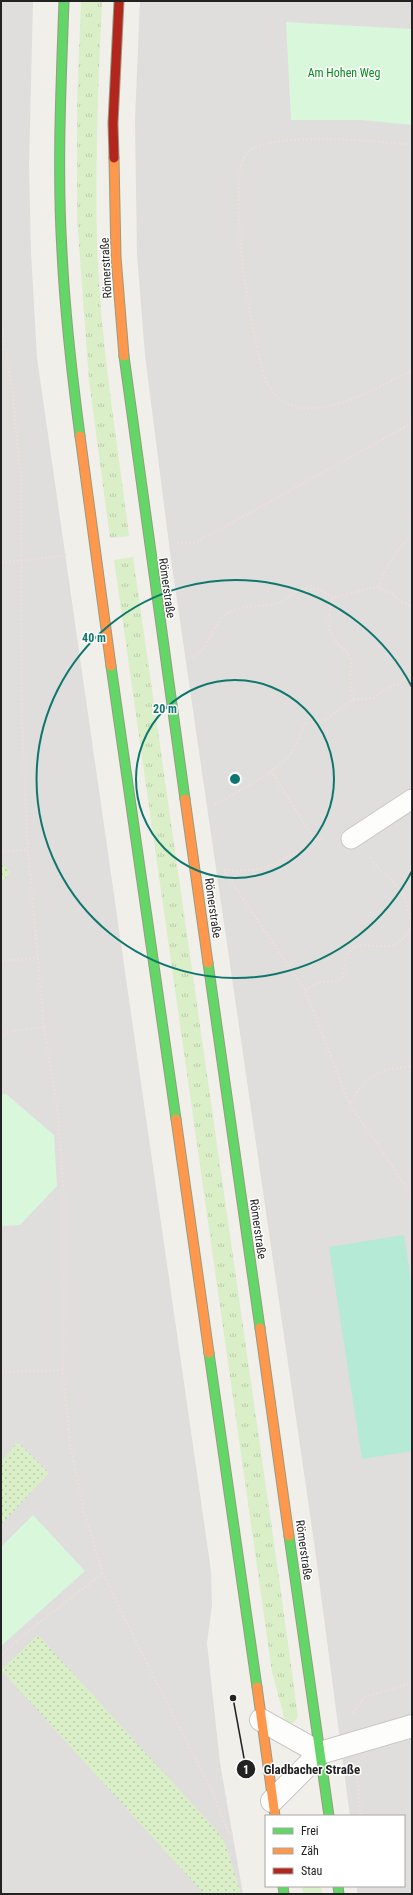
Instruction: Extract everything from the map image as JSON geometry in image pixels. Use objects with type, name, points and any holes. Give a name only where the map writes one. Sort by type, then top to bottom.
[{"type":"main road","points":[[64,1],[60,114],[62,251],[70,359],[95,552],[274,1808]]},
{"type":"main road","name":"Römerstraße","points":[[119,1],[113,123],[116,257],[123,348],[150,556],[329,1815]]},
{"type":"street","points":[[261,1720],[320,1753]]},
{"type":"street","points":[[274,1808],[320,1753],[412,1726]]},
{"type":"lane","points":[[351,839],[412,799]]},
{"type":"path","points":[[412,144],[296,140],[275,141],[257,146],[246,153],[241,167],[239,203],[243,267],[252,328],[267,383],[276,397],[298,409],[312,410],[332,407],[412,371]]},
{"type":"path","points":[[1,324],[12,389],[21,477],[22,725],[28,850],[44,1027],[58,1111],[64,1200],[63,1370],[70,1443],[84,1512],[103,1573],[134,1638],[212,1791],[229,1833],[234,1833]]},
{"type":"path","points":[[177,543],[195,543],[412,423]]},
{"type":"path","points":[[176,536],[178,551]]},
{"type":"path","points":[[378,588],[382,575],[392,558],[408,539]]},
{"type":"path","points":[[1,563],[70,554]]},
{"type":"path","points":[[193,657],[202,651],[209,642],[222,617],[232,612],[250,606],[275,604],[285,599],[292,592],[303,588],[314,588],[324,591],[333,598]]},
{"type":"path","points":[[333,598],[371,588],[378,588],[393,594],[400,601],[412,607]]},
{"type":"path","points":[[333,598],[328,622],[330,632],[338,644],[346,651],[350,660],[350,682],[353,700]]},
{"type":"path","points":[[192,649],[194,664]]},
{"type":"path","points":[[214,804],[224,800],[284,762],[298,742],[305,724],[326,719],[353,700],[374,698],[384,688],[398,684],[412,674]]},
{"type":"path","points":[[271,771],[315,840]]},
{"type":"path","points":[[213,796],[216,811]]},
{"type":"path","points":[[224,870],[242,871],[270,866],[288,857],[315,840],[339,837],[351,839],[366,845],[372,860],[379,870],[400,890],[408,906],[412,923],[406,936],[396,944],[386,947],[366,944],[356,946],[349,953],[342,978],[335,982],[325,980],[317,982],[305,990]]},
{"type":"path","points":[[1,848],[4,851],[28,850]]},
{"type":"path","points":[[223,862],[225,878]]},
{"type":"path","points":[[224,870],[305,990],[349,1103],[412,1195]]},
{"type":"path","points":[[1,961],[38,958]]},
{"type":"path","points":[[1,1039],[7,1032],[44,1027]]},
{"type":"path","points":[[349,1103],[361,1086],[372,1076],[387,1070],[412,1066]]},
{"type":"path","points":[[1,1372],[63,1370]]},
{"type":"path","points":[[1,1655],[22,1636],[103,1573]]},
{"type":"path","points":[[347,1713],[352,1716],[364,1697],[412,1683]]},
{"type":"path","points":[[354,1743],[362,1815]]},
{"type":"shaded area","points":[[1,1],[33,1],[29,166],[31,252],[37,358],[211,1571],[212,1605],[207,1643],[220,1763],[243,1894],[1,1894]]},
{"type":"shaded area","points":[[140,1],[412,1],[412,1894],[357,1894],[357,1887],[405,1887],[405,1815],[350,1815],[314,1542],[170,552],[145,355],[137,254],[135,121]]},
{"type":"shaded area","points":[[412,516],[412,547],[399,523]]},
{"type":"green space","points":[[81,1],[102,1],[98,92],[97,244],[105,353],[129,536],[110,538],[89,380],[77,217],[77,105]]},
{"type":"green space","name":"Am Hohen Weg","points":[[286,22],[412,29],[412,125],[362,120],[291,120]]},
{"type":"green space","points":[[133,557],[280,1585],[298,1717],[293,1723],[288,1723],[285,1720],[272,1672],[114,560]]},
{"type":"green space","points":[[1,863],[11,872],[1,883]]},
{"type":"green space","points":[[1,1094],[6,1094],[54,1135],[57,1186],[20,1225],[1,1226]]},
{"type":"green space","points":[[404,1235],[412,1288],[412,1451],[362,1459],[329,1247]]},
{"type":"green space","points":[[18,1442],[49,1473],[1,1525],[1,1461]]},
{"type":"green space","points":[[33,1515],[85,1571],[1,1646],[1,1547]]},
{"type":"green space","points":[[38,1635],[217,1831],[225,1843],[241,1894],[204,1894],[1,1670]]},
{"type":"green space","points":[[302,1887],[321,1887],[322,1894],[303,1894]]},
{"type":"traffic: fast","points":[[64,1],[60,127],[61,221],[63,275],[67,321],[80,436]]},
{"type":"traffic: fast","points":[[124,356],[185,799]]},
{"type":"traffic: fast","points":[[111,666],[176,1119]]},
{"type":"traffic: fast","points":[[208,963],[260,1328]]},
{"type":"traffic: fast","points":[[209,1353],[257,1687]]},
{"type":"traffic: fast","points":[[289,1536],[329,1815]]},
{"type":"traffic: fast","points":[[283,1887],[284,1894]]},
{"type":"traffic: fast","points":[[338,1887],[339,1894]]},
{"type":"traffic: slow","points":[[114,158],[116,257],[124,356]]},
{"type":"traffic: slow","points":[[80,436],[111,666]]},
{"type":"traffic: slow","points":[[185,799],[208,963]]},
{"type":"traffic: slow","points":[[176,1119],[209,1353]]},
{"type":"traffic: slow","points":[[260,1328],[289,1536]]},
{"type":"traffic: slow","points":[[257,1687],[275,1815]]},
{"type":"traffic: jam","points":[[114,158],[113,123],[119,1]]},
{"type":"place","name":"Gladbacher Straße","points":[[233,1698]]}]
